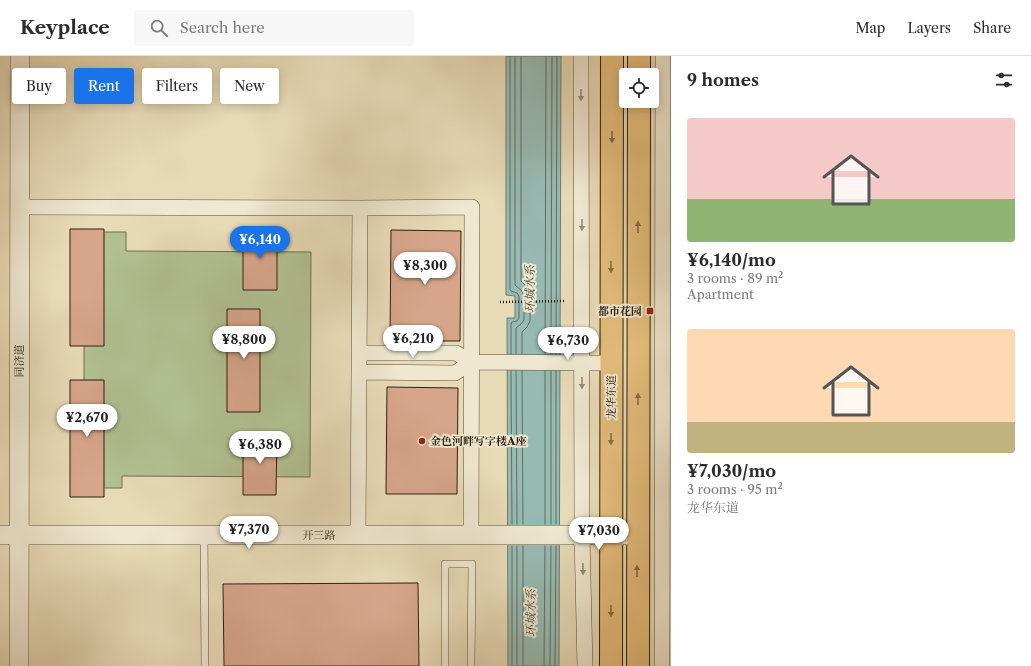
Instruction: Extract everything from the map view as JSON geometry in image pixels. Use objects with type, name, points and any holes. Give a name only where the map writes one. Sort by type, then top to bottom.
[{"type":"main road","name":"龙华东道","points":[[611,666],[612,56]]},
{"type":"main road","points":[[639,56],[639,68]]},
{"type":"main road","points":[[638,666],[637,535],[639,108]]},
{"type":"street","name":"同济道","points":[[19,666],[9,536],[20,207],[20,56]]},
{"type":"street","points":[[581,56],[582,535],[585,666]]},
{"type":"street","points":[[662,666],[666,534],[667,108],[663,56]]},
{"type":"street","points":[[20,207],[472,207],[471,534]]},
{"type":"street","points":[[358,535],[360,208]]},
{"type":"street","points":[[359,353],[456,353],[472,362],[488,363],[611,363]]},
{"type":"street","points":[[359,372],[455,373],[472,362]]},
{"type":"street","name":"开三路","points":[[9,536],[471,534],[637,535]]},
{"type":"street","points":[[637,535],[666,534]]},
{"type":"lane","points":[[204,535],[205,666]]},
{"type":"lane","points":[[444,666],[445,564],[472,564],[471,666]]},
{"type":"path","points":[[500,302],[564,301]]},
{"type":"green space","points":[[84,232],[126,232],[126,251],[311,252],[310,477],[122,476],[122,488],[84,488]]},
{"type":"water","name":"环城水系","points":[[506,56],[561,56],[559,666],[508,666],[507,318],[515,318],[515,296],[506,295]]},
{"type":"building","points":[[70,229],[104,229],[104,346],[70,346]]},
{"type":"building","points":[[391,230],[461,231],[460,341],[390,341]]},
{"type":"building","points":[[243,231],[277,231],[277,290],[243,290]]},
{"type":"building","points":[[227,309],[260,309],[260,412],[227,412]]},
{"type":"building","points":[[70,380],[104,380],[104,497],[70,497]]},
{"type":"building","name":"金色河畔写字楼A座","points":[[387,387],[458,388],[457,494],[386,494]]},
{"type":"building","points":[[243,435],[277,435],[276,495],[243,495]]},
{"type":"building","points":[[418,583],[419,666],[224,666],[223,584]]},
{"type":"place","name":"都市花园","points":[[650,311]]},
{"type":"place","name":"金色河畔写字楼A座","points":[[422,441]]}]
